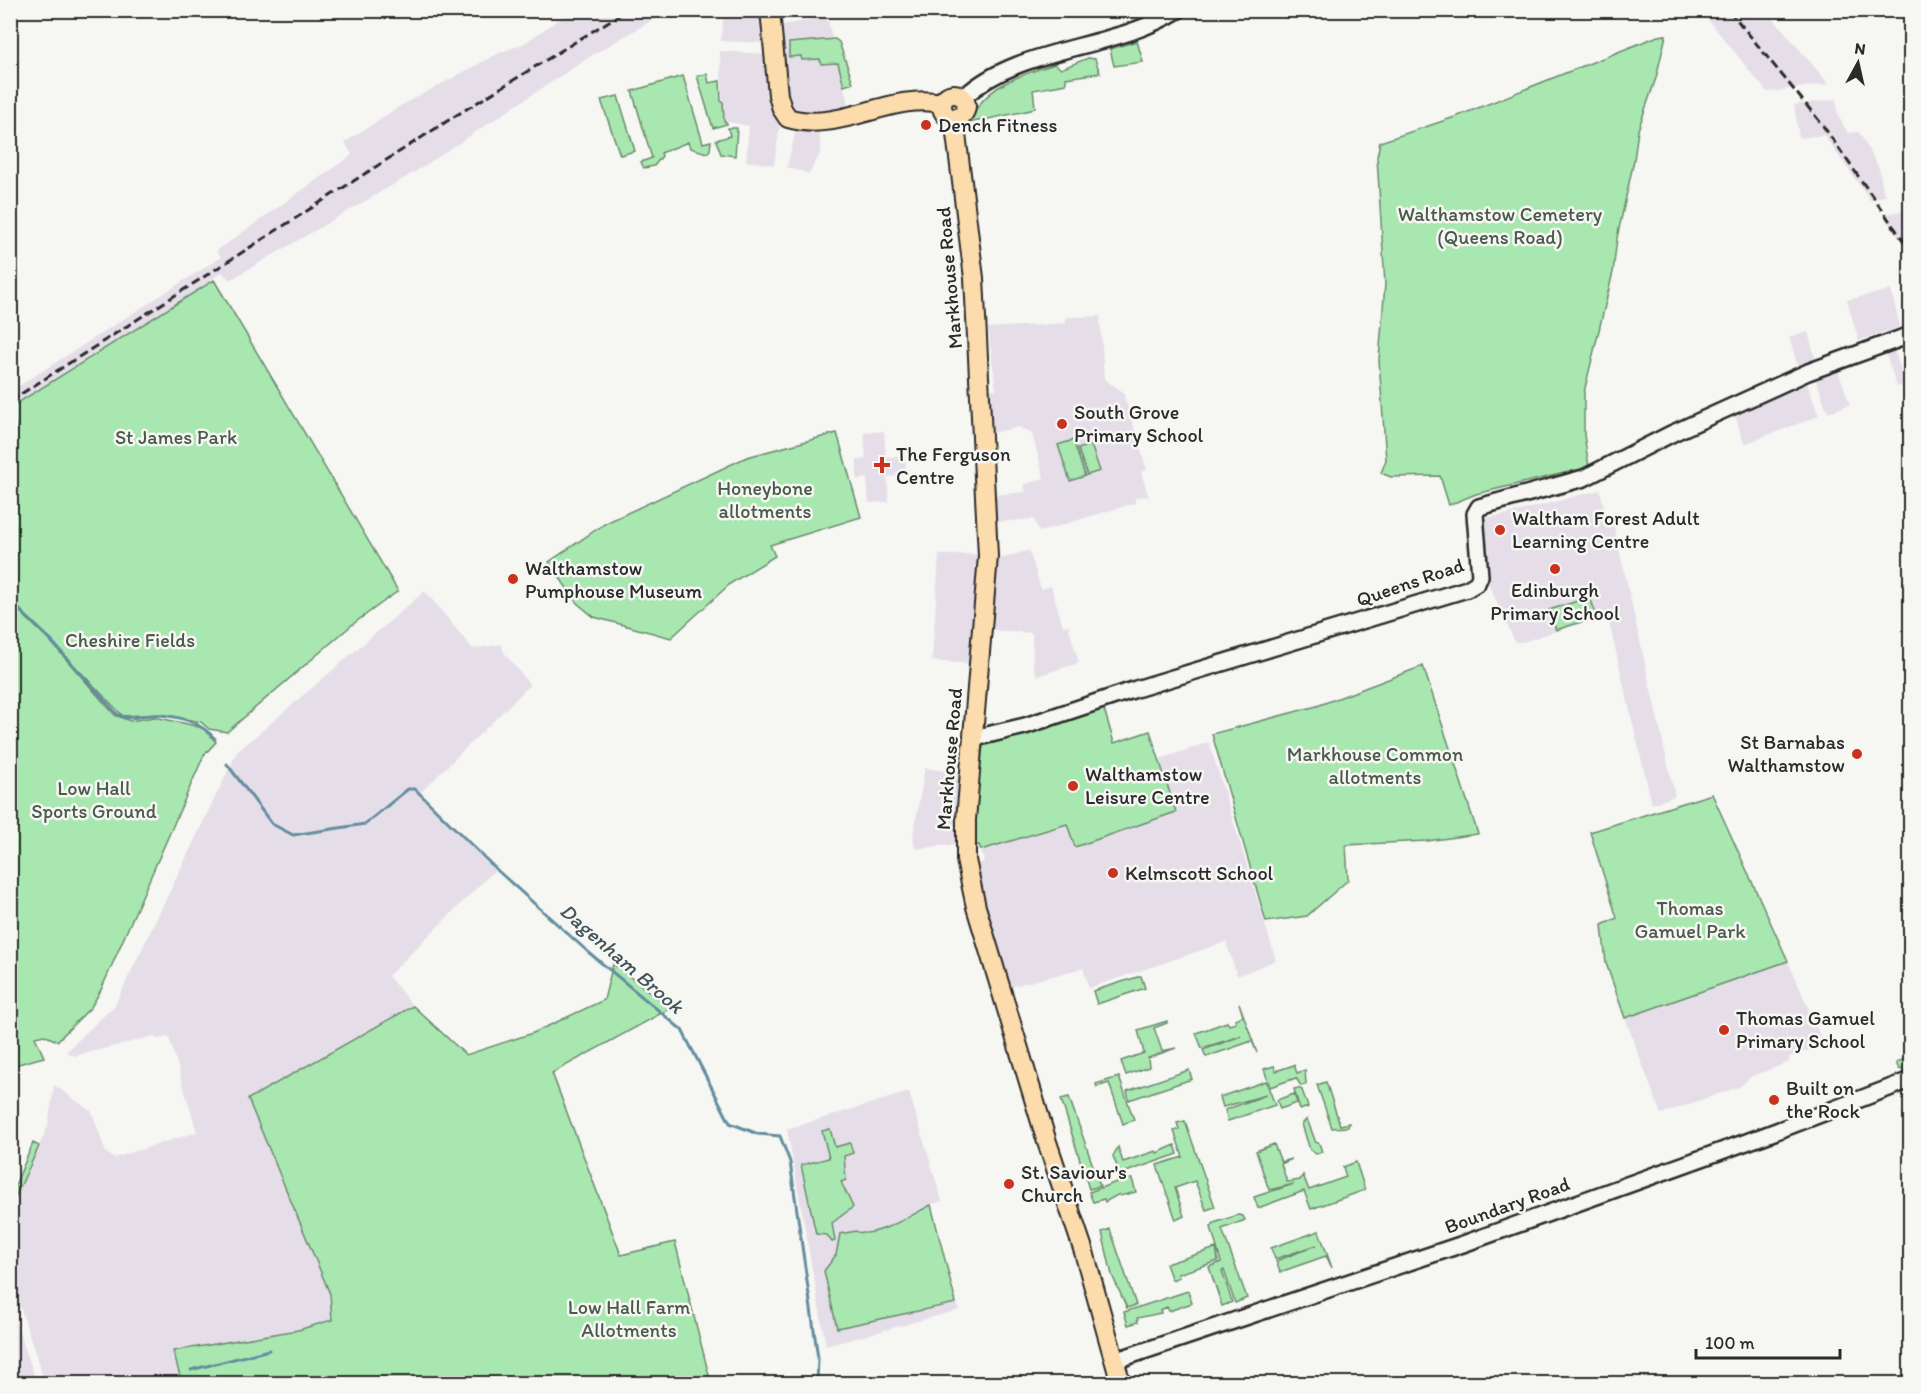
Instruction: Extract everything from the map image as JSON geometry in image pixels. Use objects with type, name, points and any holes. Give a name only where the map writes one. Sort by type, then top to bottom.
[{"type":"main road","points":[[770,10],[778,95],[788,118],[839,119],[909,102],[942,103]]},
{"type":"main road","points":[[949,94],[958,94],[964,98],[966,110],[963,115],[954,118],[945,114],[942,103],[949,94]]},
{"type":"main road","name":"Markhouse Road","points":[[954,118],[974,285],[988,556],[964,839],[969,878],[1033,1099],[1084,1252],[1120,1383]]},
{"type":"street","points":[[964,98],[981,84],[1009,69],[1148,28],[1178,10]]},
{"type":"street","name":"Queens Road","points":[[974,738],[1025,726],[1136,689],[1467,589],[1477,583],[1480,576],[1476,514],[1479,507],[1584,478],[1673,433],[1809,372],[1911,335]]},
{"type":"street","name":"Boundary Road","points":[[1114,1361],[1463,1244],[1766,1135],[1911,1080]]},
{"type":"shaded area","points":[[571,11],[668,11],[591,56],[415,172],[230,280],[222,272],[196,291],[11,407],[11,391],[221,257],[216,251],[352,155],[345,142],[402,105],[499,53],[523,44]]},
{"type":"shaded area","points":[[724,11],[763,11],[764,43],[721,41]]},
{"type":"shaded area","points":[[1701,11],[1767,11],[1829,84],[1767,92]]},
{"type":"shaded area","points":[[827,17],[849,108],[827,112],[791,110],[788,106],[782,25]]},
{"type":"shaded area","points":[[720,51],[764,54],[765,68],[780,125],[774,165],[746,161],[749,126],[724,121]]},
{"type":"shaded area","points":[[1836,99],[1838,116],[1848,133],[1859,132],[1879,168],[1883,191],[1887,195],[1870,200],[1824,135],[1799,138],[1794,105]]},
{"type":"shaded area","points":[[819,128],[821,152],[809,174],[787,167],[796,130]]},
{"type":"shaded area","points":[[1910,208],[1910,256],[1885,215]]},
{"type":"shaded area","points":[[1891,290],[1900,327],[1859,341],[1847,300]]},
{"type":"shaded area","name":"South Grove Primary School","points":[[1100,316],[1104,379],[1123,392],[1147,470],[1141,472],[1149,498],[1144,496],[1135,498],[1135,503],[1039,532],[1034,519],[995,522],[991,495],[1026,492],[1024,485],[1044,478],[1032,434],[1019,427],[991,433],[989,390],[996,389],[988,328],[1066,323],[1066,317]]},
{"type":"shaded area","points":[[1808,332],[1816,361],[1798,367],[1789,337]]},
{"type":"shaded area","points":[[1894,350],[1906,384],[1897,387],[1885,352]]},
{"type":"shaded area","points":[[1837,368],[1850,404],[1828,413],[1815,377]]},
{"type":"shaded area","points":[[1806,381],[1819,416],[1744,444],[1734,412]]},
{"type":"shaded area","name":"The Ferguson Centre","points":[[884,431],[886,457],[905,456],[906,475],[887,477],[889,502],[869,503],[867,478],[857,480],[857,460],[866,459],[864,433]]},
{"type":"shaded area","name":"Edinburgh Primary School","points":[[1600,490],[1608,526],[1614,526],[1675,796],[1652,804],[1607,614],[1523,642],[1515,642],[1487,581],[1483,518],[1504,515]]},
{"type":"shaded area","points":[[1029,550],[1041,589],[1051,586],[1063,626],[1068,625],[1079,663],[1037,676],[1033,665],[1032,633],[992,630],[996,560]]},
{"type":"shaded area","points":[[980,554],[973,664],[932,661],[939,555]]},
{"type":"shaded area","points":[[425,591],[473,649],[502,644],[503,651],[530,685],[419,794],[495,870],[388,976],[413,1006],[249,1099],[330,1294],[332,1320],[298,1330],[173,1351],[182,1383],[45,1383],[11,1278],[10,1209],[48,1126],[54,1085],[92,1112],[106,1153],[114,1158],[197,1132],[169,1037],[156,1039],[154,1036],[75,1056],[66,1052],[115,1005],[237,752]]},
{"type":"shaded area","name":"Kelmscott School","points":[[1209,742],[1276,960],[1237,976],[1226,942],[1089,988],[1083,968],[1006,988],[981,902],[975,865],[984,862],[981,850],[1067,824],[1075,846],[1176,812],[1160,759]]},
{"type":"shaded area","points":[[925,768],[959,773],[957,844],[915,849],[913,835]]},
{"type":"shaded area","name":"Thomas Gamuel Primary School","points":[[1788,961],[1824,1045],[1789,1057],[1789,1062],[1750,1077],[1741,1086],[1661,1114],[1625,1018]]},
{"type":"shaded area","points":[[909,1092],[942,1201],[930,1205],[959,1310],[826,1346],[787,1129]]},
{"type":"shaded area","points":[[11,1308],[37,1383],[11,1383]]},
{"type":"green space","name":"Walthamstow Cemetery (Queens Road)","points":[[1666,35],[1656,78],[1638,130],[1617,238],[1613,272],[1584,392],[1584,435],[1589,467],[1476,494],[1449,505],[1440,476],[1391,477],[1381,473],[1386,460],[1379,360],[1385,284],[1377,157],[1380,142],[1458,116],[1658,36]]},
{"type":"green space","points":[[835,39],[839,42],[853,83],[844,86],[838,63],[821,64],[820,59],[802,60],[801,56],[789,57],[789,43]]},
{"type":"green space","points":[[1137,41],[1143,62],[1114,66],[1110,49]]},
{"type":"green space","points":[[1088,58],[1095,59],[1100,73],[1066,78],[1066,84],[1033,90],[1035,107],[1031,110],[969,123],[983,100],[1004,84],[1055,64],[1061,69]]},
{"type":"green space","points":[[707,74],[709,83],[720,81],[724,121],[727,124],[713,128],[697,76]]},
{"type":"green space","points":[[683,76],[703,143],[711,141],[710,150],[707,153],[690,148],[688,142],[661,153],[662,156],[654,166],[644,168],[641,162],[652,158],[632,91]]},
{"type":"green space","points":[[618,96],[635,151],[620,155],[601,100]]},
{"type":"green space","points":[[728,128],[737,128],[735,156],[721,154],[716,140],[730,136]]},
{"type":"green space","name":"St James Park","points":[[214,280],[398,591],[353,624],[227,732],[209,729],[201,722],[160,714],[123,716],[10,599],[10,435],[17,430],[11,407]]},
{"type":"green space","name":"Honeybone allotments","points":[[837,433],[861,517],[770,545],[775,556],[731,583],[671,638],[594,617],[577,603],[549,562],[606,523],[747,457]]},
{"type":"green space","points":[[1073,440],[1085,476],[1070,481],[1058,445]]},
{"type":"green space","points":[[1091,445],[1100,471],[1087,475],[1078,449]]},
{"type":"green space","points":[[1590,597],[1597,617],[1556,630],[1549,610]]},
{"type":"green space","name":"Low Hall Sports Ground","points":[[11,603],[50,641],[115,715],[130,721],[154,717],[203,728],[216,742],[204,755],[101,990],[91,1007],[57,1041],[44,1035],[35,1037],[44,1057],[11,1066]]},
{"type":"green space","name":"Markhouse Common allotments","points":[[1423,666],[1478,834],[1427,841],[1346,845],[1348,880],[1307,916],[1266,922],[1212,734],[1317,706]]},
{"type":"green space","name":"Walthamstow Leisure Centre","points":[[1104,709],[1114,743],[1150,731],[1176,812],[1075,847],[1067,824],[981,850],[979,845],[971,847],[983,746]]},
{"type":"green space","name":"Thomas Gamuel Park","points":[[1712,794],[1788,961],[1625,1018],[1606,963],[1602,925],[1617,918],[1590,832]]},
{"type":"green space","name":"Low Hall Farm Allotments","points":[[613,964],[671,1008],[552,1073],[621,1255],[675,1242],[711,1383],[182,1383],[173,1351],[298,1330],[332,1320],[330,1294],[248,1099],[413,1006],[466,1055],[533,1033],[604,1000]]},
{"type":"green space","points":[[1141,976],[1145,988],[1097,1004],[1093,991]]},
{"type":"green space","points":[[1239,1003],[1257,1053],[1252,1041],[1206,1057],[1203,1050],[1241,1036],[1202,1048],[1196,1033],[1227,1022],[1229,1025],[1236,1023],[1235,1019],[1243,1016]]},
{"type":"green space","points":[[1167,1021],[1154,1028],[1162,1051],[1176,1048],[1148,1058],[1149,1067],[1126,1075],[1121,1061],[1144,1053],[1138,1030]]},
{"type":"green space","points":[[1910,1056],[1910,1071],[1899,1069],[1896,1063]]},
{"type":"green space","points":[[1294,1065],[1297,1073],[1305,1070],[1306,1084],[1301,1086],[1296,1078],[1270,1087],[1264,1069],[1274,1066],[1276,1071]]},
{"type":"green space","points":[[1189,1070],[1192,1079],[1129,1100],[1127,1091]]},
{"type":"green space","points":[[1119,1077],[1134,1120],[1123,1124],[1109,1083],[1097,1087],[1096,1084]]},
{"type":"green space","points":[[1266,1081],[1275,1105],[1228,1121],[1225,1110],[1266,1095],[1223,1107],[1220,1097]]},
{"type":"green space","points":[[1326,1082],[1340,1125],[1349,1123],[1348,1127],[1332,1128],[1317,1085]]},
{"type":"green space","points":[[1294,1089],[1302,1090],[1308,1107],[1300,1110]]},
{"type":"green space","points":[[1294,1094],[1297,1103],[1280,1109],[1277,1100]]},
{"type":"green space","points":[[1069,1097],[1100,1186],[1089,1189],[1061,1099]]},
{"type":"green space","points":[[1307,1119],[1322,1152],[1316,1154],[1310,1150],[1302,1124]]},
{"type":"green space","points":[[1185,1121],[1215,1207],[1206,1210],[1195,1181],[1175,1188],[1184,1216],[1176,1220],[1157,1165],[1183,1157],[1174,1131],[1179,1129],[1177,1123]]},
{"type":"green space","points":[[830,1129],[835,1147],[850,1143],[853,1153],[844,1156],[846,1180],[841,1182],[853,1207],[832,1223],[835,1241],[832,1242],[827,1235],[816,1234],[801,1165],[829,1158],[822,1131]]},
{"type":"green space","points":[[33,1143],[39,1146],[14,1200],[11,1195]]},
{"type":"green space","points":[[1274,1144],[1281,1162],[1292,1159],[1281,1164],[1287,1182],[1300,1180],[1303,1175],[1309,1190],[1346,1177],[1343,1167],[1356,1162],[1365,1190],[1311,1209],[1304,1191],[1258,1208],[1254,1197],[1294,1184],[1269,1190],[1256,1151]]},
{"type":"green space","points":[[1175,1145],[1178,1154],[1120,1174],[1113,1156],[1118,1147],[1123,1162],[1156,1151],[1157,1153]]},
{"type":"green space","points":[[1125,1179],[1132,1179],[1136,1192],[1120,1196],[1119,1194],[1105,1202],[1104,1199],[1093,1202],[1089,1192]]},
{"type":"green space","points":[[931,1205],[956,1303],[837,1328],[824,1271],[836,1255],[840,1234],[882,1229]]},
{"type":"green space","points":[[1238,1215],[1243,1216],[1245,1220],[1222,1229],[1247,1298],[1235,1303],[1224,1270],[1222,1271],[1232,1302],[1222,1306],[1209,1267],[1221,1262],[1211,1227],[1214,1223]]},
{"type":"green space","points":[[1110,1229],[1136,1305],[1127,1308],[1112,1275],[1102,1232]]},
{"type":"green space","points":[[1319,1231],[1332,1268],[1326,1256],[1280,1272],[1276,1261],[1317,1245],[1275,1259],[1271,1248]]},
{"type":"green space","points":[[1216,1248],[1218,1261],[1178,1274],[1179,1277],[1172,1280],[1166,1264]]},
{"type":"green space","points":[[1188,1291],[1192,1303],[1169,1311],[1167,1307],[1160,1310],[1161,1313],[1137,1318],[1138,1322],[1128,1325],[1124,1312]]},
{"type":"waterway","name":"Dagenham Brook","points":[[10,601],[47,636],[117,714],[131,718],[154,715],[180,718],[203,728],[215,739]]},
{"type":"waterway","name":"Dagenham Brook","points":[[227,764],[272,824],[293,835],[365,824],[408,789],[415,789],[498,871],[587,951],[682,1030],[730,1123],[758,1134],[780,1136],[790,1162],[818,1358],[817,1384]]},
{"type":"waterway","points":[[191,1370],[269,1350]]},
{"type":"railway","points":[[10,401],[452,118],[627,10]]},
{"type":"railway","points":[[1729,10],[1821,123],[1910,250]]},
{"type":"place","name":"Dench Fitness","points":[[926,125]]},
{"type":"place","name":"South Grove Primary School","points":[[1062,424]]},
{"type":"place","name":"The Ferguson Centre","points":[[882,465]]},
{"type":"place","name":"Waltham Forest Adult Learning Centre","points":[[1500,530]]},
{"type":"place","name":"Edinburgh Primary School","points":[[1555,569]]},
{"type":"place","name":"Walthamstow Pumphouse Museum","points":[[513,579]]},
{"type":"place","name":"St Barnabas Walthamstow","points":[[1857,754]]},
{"type":"place","name":"Walthamstow Leisure Centre","points":[[1073,786]]},
{"type":"place","name":"Kelmscott School","points":[[1113,873]]},
{"type":"place","name":"Thomas Gamuel Primary School","points":[[1724,1030]]},
{"type":"place","name":"Built on the Rock","points":[[1774,1100]]},
{"type":"place","name":"St. Saviour's Church","points":[[1009,1184]]},
{"type":"park label","name":"Cheshire Fields","points":[[130,640]]}]
